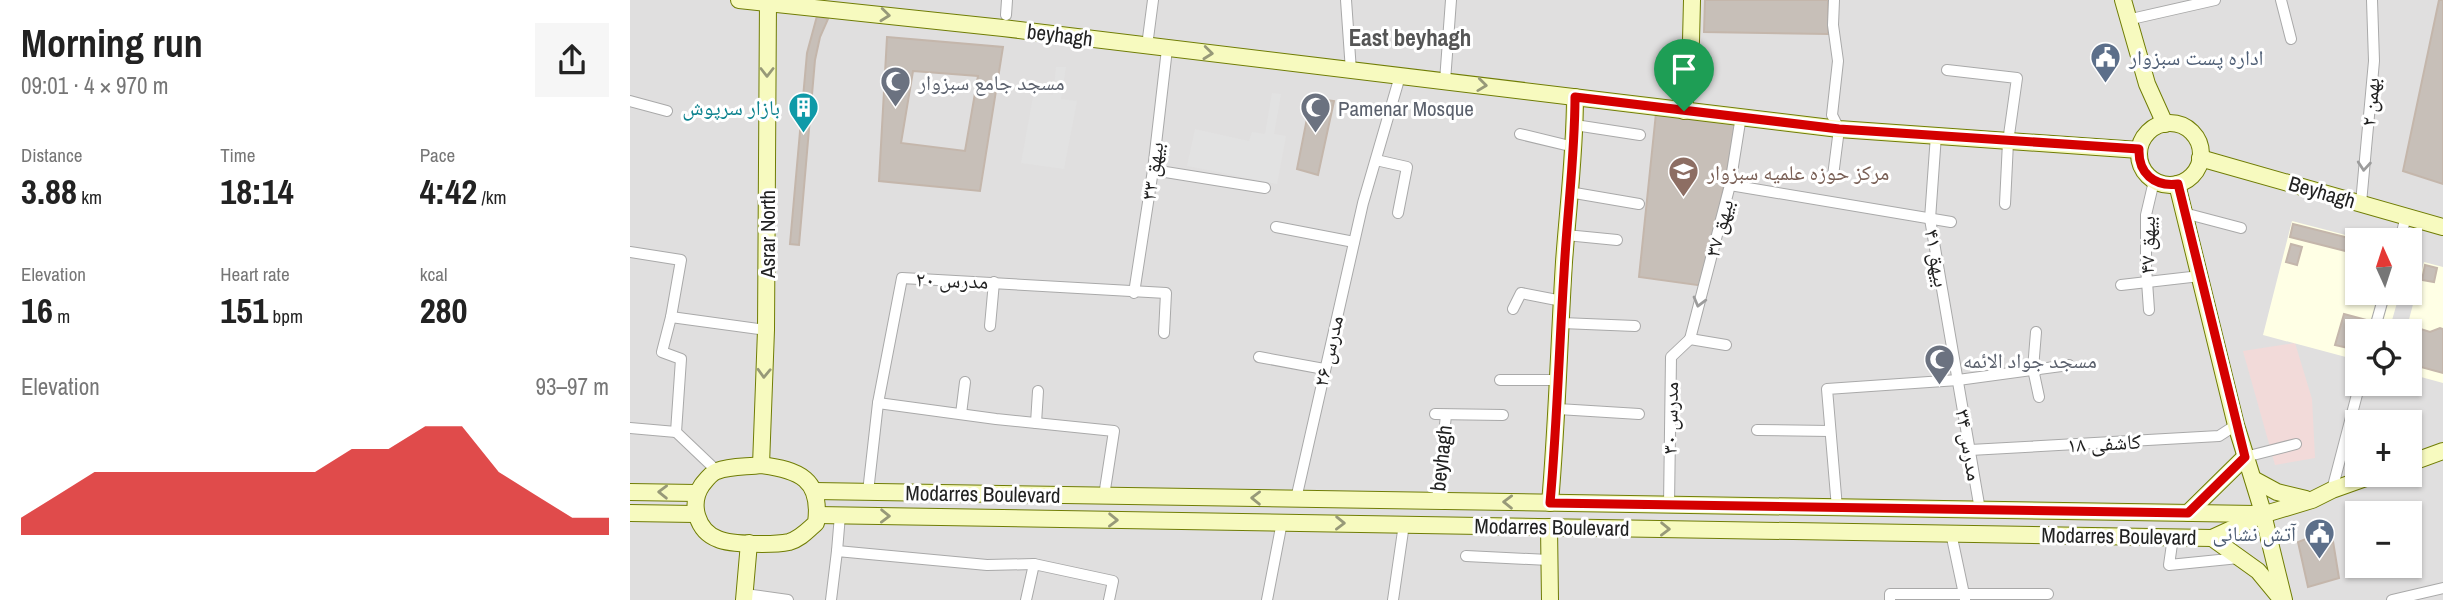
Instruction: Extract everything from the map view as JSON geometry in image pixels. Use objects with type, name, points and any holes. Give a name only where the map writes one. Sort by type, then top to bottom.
[{"type":"main road","name":"beyhagh","points":[[739,0],[1148,40],[1167,49],[1839,129],[2139,149]]},
{"type":"main road","points":[[1684,111],[1692,0]]},
{"type":"main road","points":[[2123,0],[2147,84],[2165,124]]},
{"type":"main road","name":"Asrar North","points":[[761,465],[766,330],[768,2]]},
{"type":"main road","points":[[1550,503],[1558,409],[1575,97]]},
{"type":"main road","points":[[2165,124],[2181,125],[2190,130],[2200,148],[2200,158],[2193,174],[2178,184],[2161,184],[2154,181],[2141,167],[2139,149],[2147,133],[2165,124]]},
{"type":"main road","name":"Beyhagh","points":[[2200,158],[2443,228]]},
{"type":"main road","points":[[2178,184],[2236,425],[2253,479],[2283,600]]},
{"type":"main road","points":[[2422,459],[2443,451]]},
{"type":"main road","points":[[2188,513],[2245,457]]},
{"type":"main road","points":[[761,465],[792,471],[808,481],[815,491],[816,523],[801,537],[789,542],[748,543],[718,539],[703,527],[695,514],[696,493],[707,478],[717,471],[761,465]]},
{"type":"main road","points":[[2253,479],[2277,492],[2312,500]]},
{"type":"main road","points":[[2262,514],[2312,500],[2345,485]]},
{"type":"main road","name":"Modarres Boulevard","points":[[815,491],[2262,514]]},
{"type":"main road","points":[[630,492],[696,493]]},
{"type":"main road","points":[[1385,500],[1386,524]]},
{"type":"main road","points":[[1724,506],[1724,530]]},
{"type":"main road","points":[[630,513],[695,514]]},
{"type":"main road","name":"Modarres Boulevard","points":[[817,515],[2212,538],[2262,514]]},
{"type":"main road","points":[[1549,527],[1550,600]]},
{"type":"main road","points":[[2212,538],[2258,571],[2283,600]]},
{"type":"main road","points":[[745,597],[748,543]]},
{"type":"street","points":[[1006,15],[1007,0]]},
{"type":"street","points":[[1148,40],[1153,0]]},
{"type":"street","points":[[1346,0],[1351,71]]},
{"type":"street","points":[[1445,80],[1451,0]]},
{"type":"street","points":[[1833,176],[1839,129],[1832,115],[1838,61],[1833,25],[1834,0]]},
{"type":"street","points":[[2127,20],[2215,0]]},
{"type":"street","points":[[2281,0],[2291,38]]},
{"type":"street","name":"بهمن ۲","points":[[2361,203],[2374,61],[2372,0]]},
{"type":"street","name":"بیهق ۳۳","points":[[1134,293],[1153,170],[1167,49]]},
{"type":"street","points":[[1947,70],[2017,78],[2008,142],[2005,204]]},
{"type":"street","points":[[1398,213],[1407,167],[1376,160],[1400,76]]},
{"type":"street","points":[[630,101],[667,110]]},
{"type":"street","name":"بیهق ۳۷","points":[[1690,339],[1730,186],[1741,116]]},
{"type":"street","points":[[1575,125],[1640,135]]},
{"type":"street","points":[[1520,134],[1574,147]]},
{"type":"street","name":"بیهق ۴۱","points":[[1936,135],[1930,219],[1958,380]]},
{"type":"street","name":"مدرس ۲۶","points":[[1296,499],[1363,203],[1376,160]]},
{"type":"street","points":[[1153,170],[1265,188]]},
{"type":"street","name":"بیهق ۴۷","points":[[2149,310],[2146,215],[2154,181]]},
{"type":"street","points":[[1730,186],[1951,222]]},
{"type":"street","points":[[1569,192],[1639,204]]},
{"type":"street","points":[[2184,213],[2241,228]]},
{"type":"street","points":[[2403,228],[2406,216]]},
{"type":"street","points":[[1276,227],[1354,242]]},
{"type":"street","points":[[1566,235],[1618,240]]},
{"type":"street","points":[[630,252],[681,260],[662,352],[681,359],[676,432]]},
{"type":"street","points":[[2121,285],[2200,276]]},
{"type":"street","name":"مدرس ۲۰","points":[[868,492],[878,403],[902,278],[1134,293]]},
{"type":"street","points":[[990,326],[994,282]]},
{"type":"street","points":[[1134,293],[1166,293],[1164,333]]},
{"type":"street","points":[[1513,309],[1521,293],[1562,301]]},
{"type":"street","points":[[671,317],[766,330]]},
{"type":"street","points":[[1562,323],[1634,326]]},
{"type":"street","points":[[2036,332],[2034,369],[2039,397]]},
{"type":"street","points":[[1690,339],[1726,345]]},
{"type":"street","name":"مدرس ۳۰","points":[[1669,505],[1671,357],[1690,339]]},
{"type":"street","points":[[1259,357],[1324,369]]},
{"type":"street","points":[[1837,508],[1827,389],[1958,380],[2069,365]]},
{"type":"street","points":[[1500,380],[1559,382]]},
{"type":"street","name":"مدرس ۳۴","points":[[1958,380],[1980,510]]},
{"type":"street","points":[[961,414],[965,382]]},
{"type":"street","points":[[1036,423],[1038,391]]},
{"type":"street","points":[[2332,490],[2357,396]]},
{"type":"street","points":[[878,403],[1114,431],[1104,496]]},
{"type":"street","points":[[1558,409],[1639,414]]},
{"type":"street","name":"beyhagh","points":[[1437,501],[1440,414],[1503,415]]},
{"type":"street","name":"کاشفی ۱۸","points":[[1970,450],[2219,436],[2236,425]]},
{"type":"street","points":[[630,428],[676,432],[717,471]]},
{"type":"street","points":[[1757,430],[1830,431]]},
{"type":"street","points":[[2245,457],[2296,444]]},
{"type":"street","points":[[831,600],[840,515]]},
{"type":"street","points":[[1267,600],[1282,522]]},
{"type":"street","points":[[1393,600],[1404,524]]},
{"type":"street","points":[[1951,533],[1965,597]]},
{"type":"street","points":[[2173,537],[2169,565],[2240,557]]},
{"type":"street","points":[[837,551],[987,565],[1034,564],[1113,581],[1109,600]]},
{"type":"street","points":[[1466,556],[1549,560]]},
{"type":"street","points":[[1026,600],[1034,564]]},
{"type":"street","points":[[2392,600],[2443,588]]},
{"type":"street","points":[[1890,600],[1890,594],[1965,597],[2048,594]]},
{"type":"street","points":[[745,597],[788,600]]},
{"type":"shaded area","points":[[630,0],[2443,0],[2443,600],[630,600]]},
{"type":"shaded area","points":[[1056,67],[1066,67],[1061,99],[1077,101],[1064,169],[1021,163],[1034,91],[1053,95]]},
{"type":"shaded area","points":[[1272,93],[1281,94],[1274,134],[1286,136],[1277,184],[1187,166],[1195,129],[1249,141],[1252,132],[1265,134]]},
{"type":"shaded area","points":[[2292,221],[2345,235],[2345,305],[2396,305],[2392,319],[2345,319],[2345,357],[2263,335]]},
{"type":"shaded area","points":[[2424,262],[2443,267],[2443,383],[2422,377],[2422,319],[2409,319],[2413,305],[2422,305]]},
{"type":"shaded area","points":[[2295,343],[2312,399],[2315,458],[2275,465],[2243,351]]},
{"type":"building","points":[[1705,0],[1828,0],[1828,34],[1704,32]]},
{"type":"building","points":[[2439,0],[2443,0],[2443,184],[2403,171]]},
{"type":"building","name":"بازار سرپوش","points":[[817,16],[828,19],[820,37],[815,60],[799,245],[790,244],[807,53]]},
{"type":"building","name":"مسجد جامع سبزوار","points":[[887,37],[1003,47],[980,191],[879,181]],"holes":[[[913,71],[978,76],[965,151],[901,143]]]},
{"type":"building","name":"Pamenar Mosque","points":[[1311,98],[1334,101],[1318,175],[1297,169]]},
{"type":"building","name":"مرکز حوزه علمیه سبزوار","points":[[1656,113],[1737,120],[1704,286],[1639,277]]},
{"type":"building","points":[[2293,224],[2345,237],[2345,251],[2290,237]]},
{"type":"building","points":[[2291,244],[2302,247],[2297,265],[2286,262]]},
{"type":"building","points":[[2425,265],[2437,268],[2434,282],[2422,280]]},
{"type":"building","points":[[2344,314],[2363,319],[2345,319],[2345,347],[2335,345]]},
{"type":"building","points":[[2422,329],[2430,332],[2443,329],[2443,373],[2422,367]]},
{"type":"building","name":"آتش نشانی","points":[[2331,529],[2339,578],[2308,587],[2298,542]]},
{"type":"place","name":"اداره پست سبزوار","points":[[2106,84]]},
{"type":"place","name":"مسجد جامع سبزوار","points":[[895,109]]},
{"type":"place","name":"بازار سرپوش","points":[[803,134]]},
{"type":"place","name":"Pamenar Mosque","points":[[1315,135]]},
{"type":"place","name":"مرکز حوزه علمیه سبزوار","points":[[1684,199]]},
{"type":"place","name":"مسجد جواد الائمه","points":[[1940,387]]},
{"type":"place","name":"آتش نشانی","points":[[2319,560]]},
{"type":"district","name":"East beyhagh","points":[[1410,37]]},
{"type":"route","points":[[1575,97],[1684,111],[1839,129],[2139,149],[2141,167],[2147,175],[2161,184],[2178,184],[2245,457],[2234,471],[2188,513],[1550,503],[1558,409],[1575,97]]}]
